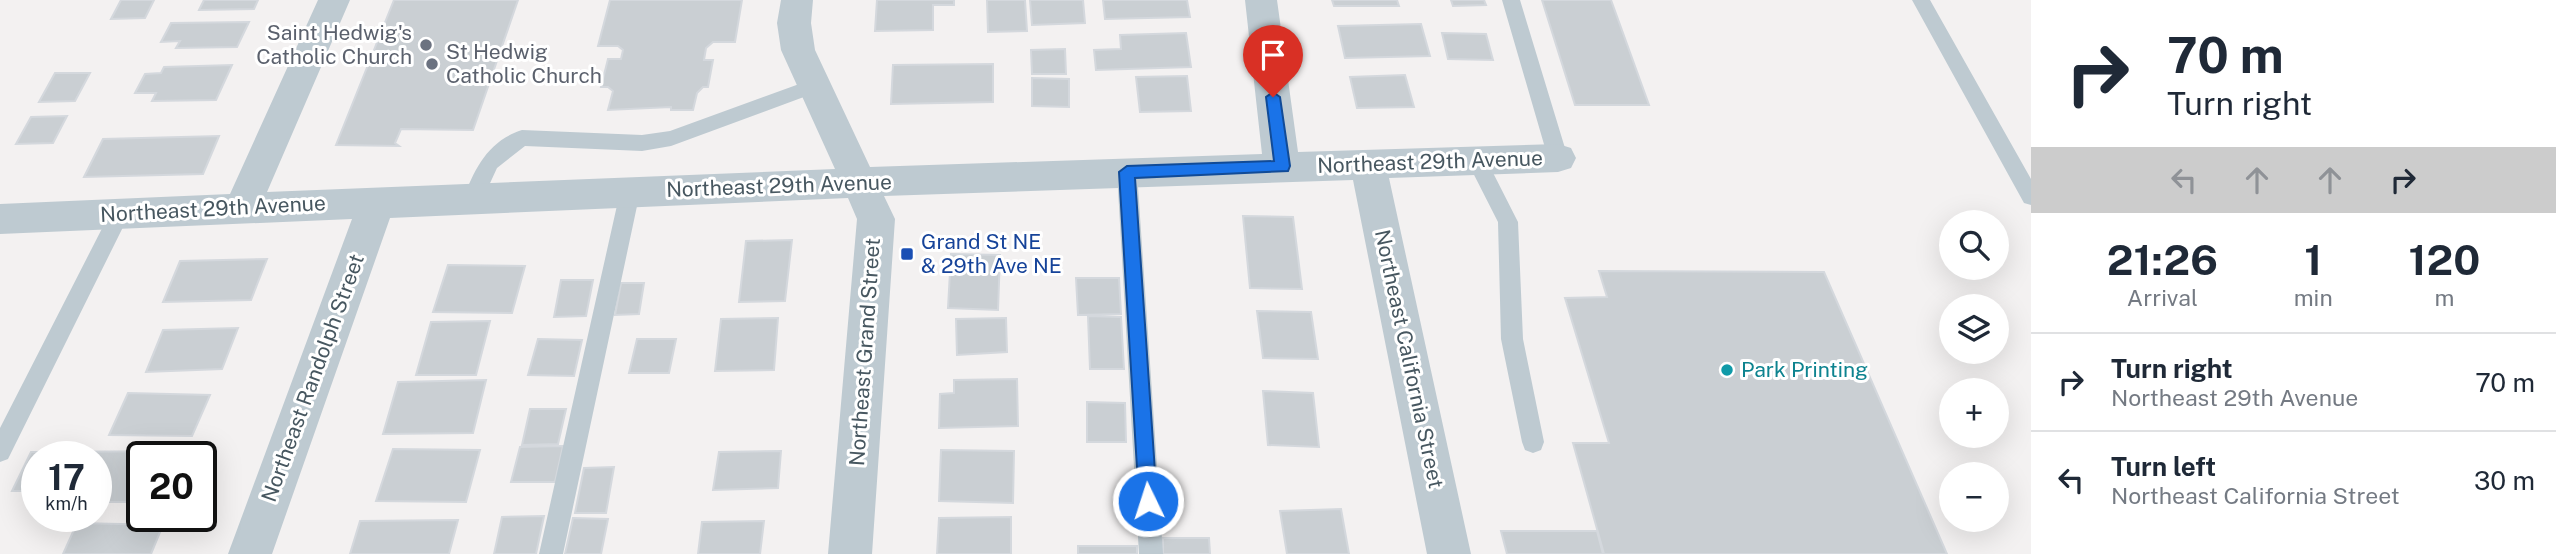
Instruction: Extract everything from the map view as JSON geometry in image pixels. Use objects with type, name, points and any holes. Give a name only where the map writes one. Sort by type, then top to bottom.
[{"type":"street","points":[[242,208],[334,0]]},
{"type":"street","name":"Northeast Grand Street","points":[[797,0],[794,23],[798,50],[876,219],[850,554]]},
{"type":"street","points":[[1261,0],[1282,166]]},
{"type":"street","name":"Northeast 29th Avenue","points":[[0,219],[859,182],[1558,158]]},
{"type":"street","name":"Northeast California Street","points":[[1368,165],[1449,554]]},
{"type":"street","name":"Northeast Randolph Street","points":[[250,554],[377,202]]},
{"type":"lane","points":[[1511,0],[1558,158]]},
{"type":"lane","points":[[1921,0],[2031,197]]},
{"type":"lane","points":[[473,199],[486,165],[505,147],[522,138],[642,143],[671,138],[813,86]]},
{"type":"lane","points":[[1477,161],[1508,222],[1512,339],[1533,443]]},
{"type":"lane","points":[[1127,172],[1151,554]]},
{"type":"lane","points":[[551,554],[630,192]]},
{"type":"lane","points":[[0,451],[120,213]]},
{"type":"building","points":[[121,0],[154,0],[145,18],[111,19]]},
{"type":"building","points":[[204,0],[258,0],[254,9],[199,10]]},
{"type":"building","name":"St Hedwig Catholic Church","points":[[394,0],[518,0],[473,130],[401,129],[395,143],[399,146],[336,145]]},
{"type":"building","points":[[610,0],[742,0],[735,42],[713,42],[706,48],[704,60],[713,60],[708,87],[703,87],[697,93],[693,110],[671,110],[671,107],[608,110],[613,91],[608,87],[601,87],[608,59],[621,59],[623,50],[618,46],[598,46]]},
{"type":"building","points":[[877,0],[954,0],[954,5],[933,5],[933,30],[875,31]]},
{"type":"building","points":[[987,0],[1025,0],[1027,31],[988,32]]},
{"type":"building","points":[[1030,0],[1083,0],[1085,23],[1032,25]]},
{"type":"building","points":[[1103,0],[1187,0],[1190,17],[1105,19]]},
{"type":"building","points":[[1332,0],[1397,0],[1399,6],[1334,6]]},
{"type":"building","points":[[1451,0],[1484,0],[1486,5],[1453,6]]},
{"type":"building","points":[[1542,0],[1611,0],[1649,105],[1575,105]]},
{"type":"building","points":[[249,22],[237,47],[176,48],[180,41],[161,42],[171,23]]},
{"type":"building","points":[[1421,24],[1430,56],[1345,58],[1338,26]]},
{"type":"building","points":[[1186,33],[1191,67],[1096,70],[1094,50],[1121,49],[1120,35]]},
{"type":"building","points":[[1442,33],[1486,34],[1493,60],[1448,59]]},
{"type":"building","points":[[1065,49],[1066,74],[1032,74],[1031,50]]},
{"type":"building","points":[[993,64],[993,102],[891,104],[893,65]]},
{"type":"building","points":[[232,65],[216,100],[152,101],[156,93],[135,93],[145,74],[161,73],[164,67]]},
{"type":"building","points":[[55,73],[90,73],[75,101],[39,102]]},
{"type":"building","points":[[1405,75],[1414,107],[1357,108],[1350,77]]},
{"type":"building","points":[[1187,76],[1191,111],[1140,112],[1136,77]]},
{"type":"building","points":[[1032,78],[1069,79],[1069,107],[1032,106]]},
{"type":"building","points":[[67,116],[53,143],[16,144],[31,117]]},
{"type":"building","points":[[219,136],[203,174],[84,177],[103,139]]},
{"type":"building","points":[[1243,216],[1293,217],[1302,289],[1250,288]]},
{"type":"building","points":[[792,240],[785,301],[739,302],[746,241]]},
{"type":"building","points":[[951,254],[1000,255],[998,310],[948,308]]},
{"type":"building","points":[[267,259],[251,300],[163,302],[180,261]]},
{"type":"building","points":[[448,265],[525,266],[512,313],[433,312]]},
{"type":"building","name":"Park Printing","points":[[1599,271],[1824,272],[1947,554],[1604,554],[1573,443],[1609,443],[1565,298],[1607,297]]},
{"type":"building","points":[[1076,278],[1119,278],[1121,314],[1078,315]]},
{"type":"building","points":[[561,280],[593,280],[586,316],[554,317]]},
{"type":"building","points":[[621,283],[644,283],[639,314],[615,315]]},
{"type":"building","points":[[1257,311],[1311,312],[1318,359],[1263,358]]},
{"type":"building","points":[[1088,316],[1121,317],[1124,369],[1090,369]]},
{"type":"building","points":[[778,318],[774,370],[715,371],[721,319]]},
{"type":"building","points":[[1006,318],[1007,352],[957,355],[956,319]]},
{"type":"building","points":[[490,321],[476,375],[416,375],[431,322]]},
{"type":"building","points":[[238,328],[222,369],[146,372],[163,330]]},
{"type":"building","points":[[538,339],[582,340],[574,376],[528,375]]},
{"type":"building","points":[[637,339],[676,339],[669,373],[629,373]]},
{"type":"building","points":[[1017,379],[1018,426],[939,428],[940,394],[954,393],[954,380]]},
{"type":"building","points":[[486,380],[473,433],[383,434],[398,382]]},
{"type":"building","points":[[1263,391],[1313,393],[1319,447],[1268,445]]},
{"type":"building","points":[[128,393],[210,395],[192,436],[109,435]]},
{"type":"building","points":[[1087,402],[1125,403],[1126,442],[1087,442]]},
{"type":"building","points":[[530,409],[566,409],[558,444],[522,445]]},
{"type":"building","points":[[563,446],[555,482],[511,482],[520,447]]},
{"type":"building","points":[[393,449],[480,450],[466,502],[376,501]]},
{"type":"building","points":[[941,450],[1014,451],[1013,503],[939,501]]},
{"type":"building","points":[[112,451],[126,451],[126,502],[112,502]]},
{"type":"building","points":[[781,451],[778,488],[713,490],[719,452]]},
{"type":"building","points":[[614,467],[606,513],[575,513],[584,468]]},
{"type":"building","points":[[21,473],[21,491],[12,491]]},
{"type":"building","points":[[1341,509],[1349,554],[1287,554],[1280,511]]},
{"type":"building","points":[[544,516],[536,554],[494,554],[502,517]]},
{"type":"building","points":[[1011,517],[1011,554],[937,554],[939,518]]},
{"type":"building","points":[[573,518],[608,519],[601,554],[565,554]]},
{"type":"building","points":[[458,520],[449,554],[350,554],[360,521]]},
{"type":"building","points":[[764,521],[760,554],[698,554],[702,522]]},
{"type":"building","points":[[112,524],[126,524],[126,532],[160,532],[151,554],[63,554],[73,532],[112,532]]},
{"type":"building","points":[[1501,531],[1597,531],[1603,554],[1507,554]]},
{"type":"building","points":[[1163,538],[1209,538],[1210,554],[1163,554]]},
{"type":"building","points":[[1078,546],[1137,546],[1137,554],[1078,554]]},
{"type":"place","name":"Saint Hedwig's Catholic Church","points":[[426,45]]},
{"type":"place","name":"St Hedwig Catholic Church","points":[[432,64]]},
{"type":"place","name":"Grand St NE & 29th Ave NE","points":[[907,254]]},
{"type":"place","name":"Park Printing","points":[[1727,370]]},
{"type":"route","points":[[1148,501],[1127,172],[1282,166],[1273,97]]}]
